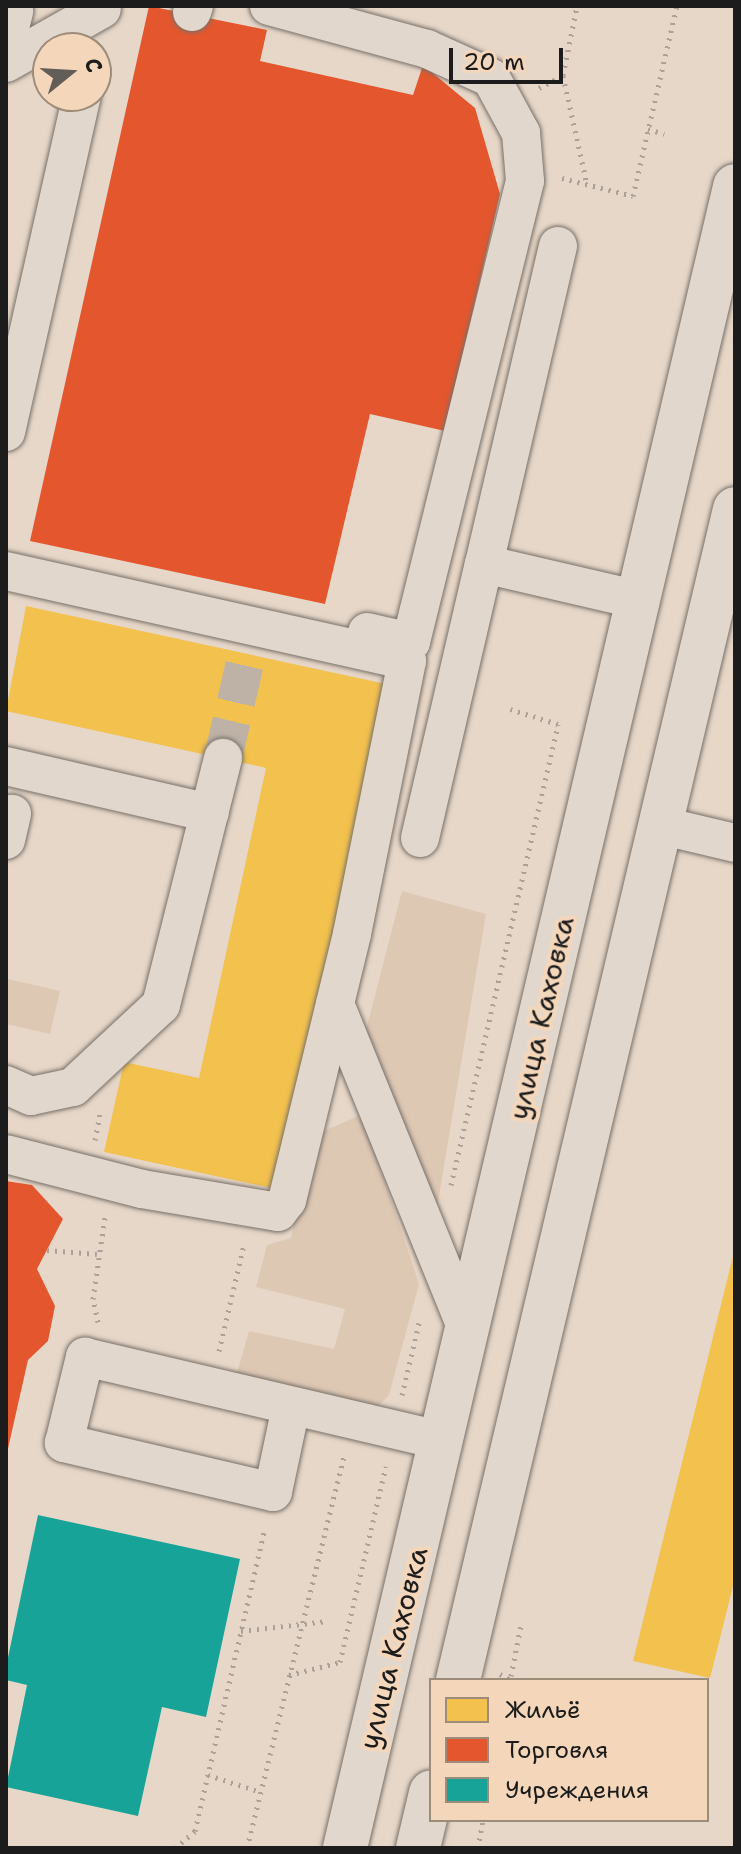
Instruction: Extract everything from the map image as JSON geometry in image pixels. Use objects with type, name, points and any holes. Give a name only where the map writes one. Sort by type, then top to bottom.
[{"type":"main road","name":"улица Каховка","points":[[345,1848],[735,186]]},
{"type":"main road","points":[[458,1678],[735,509]]},
{"type":"main road","points":[[418,1848],[429,1801]]},
{"type":"lane","points":[[6,545],[411,642],[525,181],[521,133],[491,78],[427,49],[269,6]]},
{"type":"lane","points":[[97,32],[102,8]]},
{"type":"lane","points":[[6,63],[102,8]]},
{"type":"lane","points":[[6,432],[16,343],[78,112]]},
{"type":"lane","points":[[420,838],[558,246]]},
{"type":"lane","points":[[484,564],[639,600]]},
{"type":"lane","points":[[6,571],[250,640],[407,661],[335,1004],[287,1200],[278,1212],[113,1182],[6,1154]]},
{"type":"lane","points":[[6,1085],[31,1096],[73,1087],[161,1005],[223,758]]},
{"type":"lane","points":[[6,766],[210,813]]},
{"type":"lane","points":[[659,825],[735,843]]},
{"type":"lane","points":[[335,1004],[468,1332]]},
{"type":"lane","points":[[291,1407],[273,1492],[64,1443],[85,1357],[442,1441]]},
{"type":"path","points":[[577,6],[563,75],[587,184]]},
{"type":"path","points":[[572,181],[633,196],[677,6]]},
{"type":"path","points":[[524,96],[563,75]]},
{"type":"path","points":[[648,129],[664,134]]},
{"type":"path","points":[[93,1299],[97,1254],[113,1182]]},
{"type":"path","points":[[222,1339],[252,1208]]},
{"type":"path","points":[[47,1250],[97,1254]]},
{"type":"path","points":[[289,1675],[340,1662],[394,1430]]},
{"type":"path","points":[[175,1848],[195,1831],[273,1492]]},
{"type":"path","points":[[241,1631],[327,1621]]},
{"type":"path","points":[[511,1676],[521,1625]]},
{"type":"path","points":[[208,1775],[261,1792]]},
{"type":"path","points":[[478,1848],[483,1822]]},
{"type":"shaded area","points":[[402,891],[486,914],[436,1214],[365,1034]]},
{"type":"shaded area","points":[[8,979],[60,991],[50,1034],[6,1024]]},
{"type":"shaded area","points":[[356,1117],[365,1122],[419,1284],[389,1395],[378,1406],[237,1373],[249,1331],[334,1349],[345,1309],[256,1287],[267,1245],[291,1238],[313,1136]]},
{"type":"building: Жильё","points":[[26,606],[395,686],[285,1191],[104,1152],[124,1062],[199,1078],[266,768],[6,711]]},
{"type":"building: Жильё","points":[[735,1248],[735,1578],[710,1678],[633,1661]]},
{"type":"building: Торговля","points":[[149,6],[267,30],[260,61],[413,95],[423,65],[475,108],[500,194],[445,431],[370,414],[325,604],[30,541]]},
{"type":"building: Торговля","points":[[6,1181],[32,1185],[63,1219],[37,1269],[55,1306],[48,1341],[28,1360],[7,1453]]},
{"type":"building: Учреждения","points":[[38,1515],[240,1559],[206,1717],[162,1707],[138,1816],[6,1787],[27,1685],[6,1680],[6,1667]]},
{"type":"tunnel","points":[[223,758],[247,654]]}]
